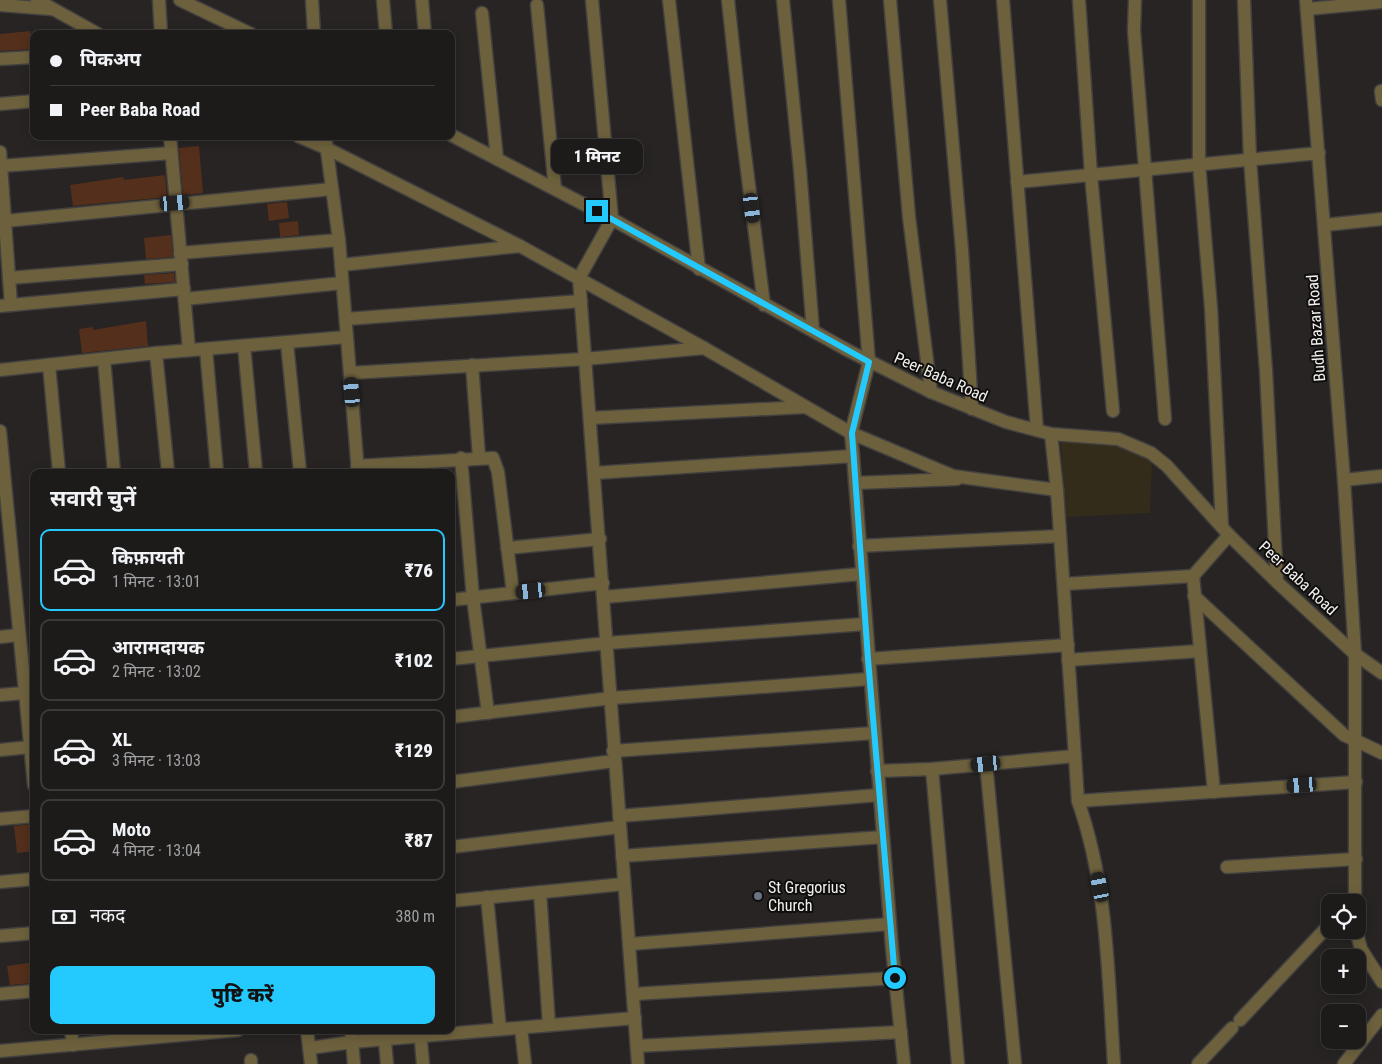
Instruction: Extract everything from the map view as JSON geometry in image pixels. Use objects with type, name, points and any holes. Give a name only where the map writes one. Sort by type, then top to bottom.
[{"type":"street","points":[[37,0],[91,30]]},
{"type":"street","points":[[159,0],[161,30]]},
{"type":"street","points":[[180,0],[193,3],[244,30]]},
{"type":"street","points":[[312,0],[314,30]]},
{"type":"street","points":[[383,0],[386,30]]},
{"type":"street","points":[[422,0],[425,30]]},
{"type":"street","points":[[592,0],[612,219],[579,278],[608,643],[614,756],[636,1018],[638,1064]]},
{"type":"street","points":[[669,0],[699,269]]},
{"type":"street","points":[[728,0],[764,305]]},
{"type":"street","points":[[783,0],[801,179],[813,331]]},
{"type":"street","points":[[839,0],[869,362],[852,433],[853,456],[869,679],[904,1064]]},
{"type":"street","points":[[890,0],[909,218],[931,392]]},
{"type":"street","points":[[940,0],[962,250],[972,409]]},
{"type":"street","points":[[1003,0],[1037,430]]},
{"type":"street","points":[[1079,0],[1091,175],[1113,411]]},
{"type":"street","points":[[1135,0],[1134,31],[1164,419]]},
{"type":"street","points":[[1199,0],[1199,164],[1211,308],[1225,531],[1192,576],[1214,792]]},
{"type":"street","points":[[1244,0],[1250,159],[1266,371],[1278,582]]},
{"type":"street","points":[[1307,4],[1382,2]]},
{"type":"street","name":"Budh Bazar Road","points":[[1307,4],[1344,480],[1355,654],[1356,859],[1354,894]]},
{"type":"street","points":[[0,5],[53,9]]},
{"type":"street","points":[[537,5],[555,189]]},
{"type":"street","points":[[482,14],[497,159]]},
{"type":"street","points":[[0,59],[30,57]]},
{"type":"street","points":[[0,104],[30,101]]},
{"type":"street","name":"Peer Baba Road","points":[[455,138],[612,219],[869,362],[931,392],[972,409],[1051,434],[1118,439],[1151,453],[1166,466],[1225,531],[1278,582],[1355,654],[1382,673]]},
{"type":"street","points":[[170,140],[189,350]]},
{"type":"street","points":[[325,142],[339,240],[358,469],[416,467],[461,458],[489,456],[496,461],[513,593]]},
{"type":"street","points":[[325,142],[579,278],[852,433],[953,476],[1058,490]]},
{"type":"street","points":[[0,152],[2,206],[5,221],[4,265],[10,278],[6,306],[342,283]]},
{"type":"street","points":[[1,166],[171,153]]},
{"type":"street","points":[[1017,182],[1318,153]]},
{"type":"street","points":[[5,221],[332,189]]},
{"type":"street","points":[[1325,225],[1382,219]]},
{"type":"street","points":[[10,278],[339,240]]},
{"type":"street","points":[[341,265],[520,246]]},
{"type":"street","points":[[346,318],[581,301]]},
{"type":"street","points":[[0,370],[156,353],[347,337]]},
{"type":"street","points":[[287,343],[300,469]]},
{"type":"street","points":[[244,346],[256,469]]},
{"type":"street","points":[[350,373],[584,359],[704,348]]},
{"type":"street","points":[[206,349],[217,469]]},
{"type":"street","points":[[156,353],[168,469]]},
{"type":"street","points":[[104,359],[114,469]]},
{"type":"street","points":[[49,365],[59,469]]},
{"type":"street","points":[[472,366],[480,457]]},
{"type":"street","points":[[590,418],[805,406]]},
{"type":"street","points":[[1051,434],[1058,490],[1078,801],[1088,831],[1100,887],[1114,1064]]},
{"type":"street","points":[[0,438],[5,534],[30,747],[0,750]]},
{"type":"street","points":[[594,474],[853,456]]},
{"type":"street","points":[[461,458],[473,598],[488,713]]},
{"type":"street","points":[[1344,480],[1382,476]]},
{"type":"street","points":[[855,483],[974,479]]},
{"type":"street","points":[[859,546],[1060,536]]},
{"type":"street","points":[[507,548],[600,539]]},
{"type":"street","points":[[604,597],[861,574]]},
{"type":"street","points":[[1064,584],[1192,576]]},
{"type":"street","points":[[455,600],[603,583]]},
{"type":"street","points":[[1194,596],[1344,735],[1382,753]]},
{"type":"street","points":[[455,659],[608,643],[865,624]]},
{"type":"street","points":[[0,637],[18,634]]},
{"type":"street","points":[[868,659],[1068,645]]},
{"type":"street","points":[[1068,660],[1200,651]]},
{"type":"street","points":[[455,717],[612,698],[869,679]]},
{"type":"street","points":[[0,695],[24,692]]},
{"type":"street","points":[[455,781],[614,756],[874,733]]},
{"type":"street","points":[[877,771],[932,769],[1075,756]]},
{"type":"street","points":[[986,764],[1015,1064]]},
{"type":"street","points":[[932,769],[958,1064]]},
{"type":"street","points":[[1078,801],[1356,782]]},
{"type":"street","points":[[455,846],[619,821],[880,795]]},
{"type":"street","points":[[0,819],[30,816]]},
{"type":"street","points":[[622,856],[883,836]]},
{"type":"street","points":[[1227,867],[1356,859]]},
{"type":"street","points":[[0,882],[30,879]]},
{"type":"street","points":[[455,901],[624,884]]},
{"type":"street","points":[[540,892],[549,1025]]},
{"type":"street","points":[[487,897],[500,1029]]},
{"type":"street","points":[[630,944],[890,924]]},
{"type":"street","points":[[0,936],[30,933]]},
{"type":"street","points":[[1198,1064],[1321,934]]},
{"type":"street","points":[[1358,939],[1361,949],[1382,982]]},
{"type":"street","points":[[634,994],[895,978]]},
{"type":"street","points":[[0,994],[30,991]]},
{"type":"street","points":[[1344,1064],[1382,1015]]},
{"type":"street","points":[[455,1031],[521,1028],[636,1018]]},
{"type":"street","points":[[521,1028],[525,1064]]},
{"type":"street","points":[[637,1046],[901,1032]]},
{"type":"street","points":[[71,1034],[72,1045]]},
{"type":"street","points":[[0,1051],[194,1034]]},
{"type":"street","points":[[308,1034],[311,1064]]},
{"type":"street","points":[[310,1048],[352,1036],[402,1034]]},
{"type":"street","points":[[420,1034],[423,1064]]},
{"type":"street","points":[[384,1035],[387,1064]]},
{"type":"street","points":[[352,1036],[354,1064]]},
{"type":"shaded area","points":[[1060,436],[1138,449],[1152,459],[1150,513],[1066,517]]},
{"type":"building","points":[[30,31],[30,49],[0,51],[0,34]]},
{"type":"building","points":[[199,146],[203,193],[183,195],[179,148]]},
{"type":"building","points":[[165,175],[167,197],[73,206],[70,185],[123,177],[124,180]]},
{"type":"building","points":[[287,202],[289,218],[269,221],[267,204]]},
{"type":"building","points":[[298,221],[299,235],[280,237],[279,223]]},
{"type":"building","points":[[171,235],[173,257],[146,259],[144,238]]},
{"type":"building","points":[[174,273],[175,282],[145,284],[144,275]]},
{"type":"building","points":[[146,321],[148,346],[82,353],[79,329],[93,327],[93,330]]},
{"type":"building","points":[[30,824],[30,851],[17,853],[14,826]]},
{"type":"building","points":[[30,963],[30,983],[10,985],[7,966]]},
{"type":"place","name":"St Gregorius Church","points":[[758,896]]},
{"type":"route","points":[[597,211],[869,362],[852,433],[868,659],[895,978]]}]
